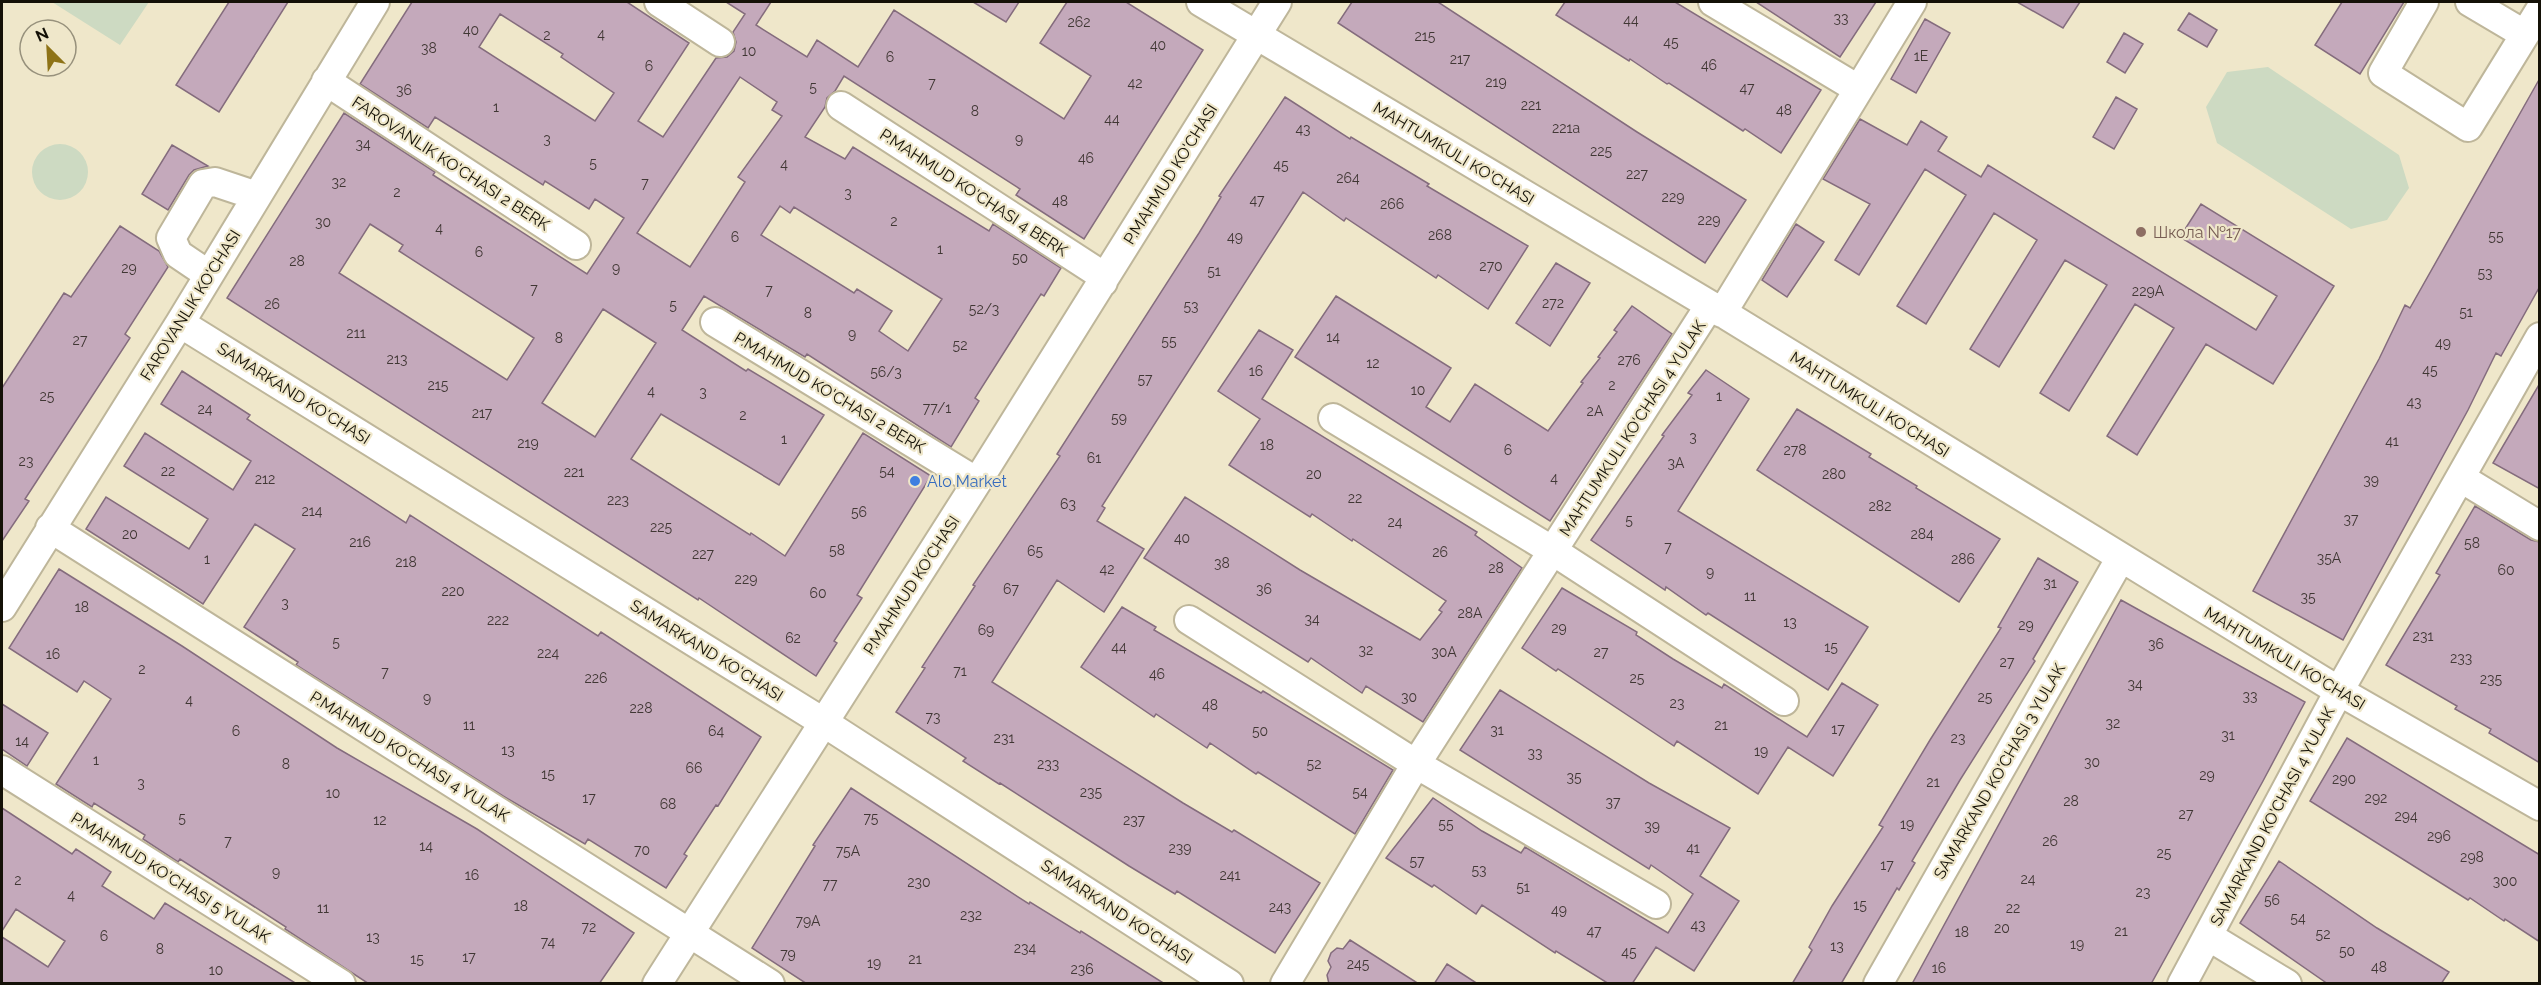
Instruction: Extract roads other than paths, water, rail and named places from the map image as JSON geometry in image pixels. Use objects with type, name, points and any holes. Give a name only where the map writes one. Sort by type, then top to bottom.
[{"type":"street","name":"FAROVANLIK KO'CHASI","points":[[2,606],[180,323],[375,2]]},
{"type":"street","points":[[659,2],[720,42]]},
{"type":"street","name":"MAHTUMKULI KO'CHASI","points":[[1202,2],[1716,309],[2120,559],[2339,691],[2540,806]]},
{"type":"street","name":"P.MAHMUD KO'CHASI","points":[[657,984],[687,933],[977,482],[1277,2]]},
{"type":"street","points":[[1713,2],[1858,89]]},
{"type":"street","name":"MAHTUMKULI KO'CHASI 4 YULAK","points":[[1285,984],[1416,764],[1553,551],[1716,309],[1912,2]]},
{"type":"street","points":[[2424,2],[2383,73],[2468,127],[2540,10]]},
{"type":"street","points":[[2470,2],[2524,34]]},
{"type":"street","name":"FAROVANLIK KO'CHASI 2 BERK","points":[[326,81],[576,245]]},
{"type":"street","name":"P.MAHMUD KO'CHASI 4 BERK","points":[[841,106],[1097,272],[1103,282]]},
{"type":"street","points":[[209,275],[178,254],[171,238],[203,184],[215,182],[257,196]]},
{"type":"street","name":"P.MAHMUD KO'CHASI 2 BERK","points":[[715,322],[977,482]]},
{"type":"street","name":"SAMARKAND KO'CHASI","points":[[180,323],[823,722],[1229,984]]},
{"type":"street","name":"SAMARKAND KO'CHASI 4 YULAK","points":[[2182,984],[2339,691],[2540,337]]},
{"type":"street","name":"MAHTUMKULI KO'CHASI 4 YULAK","points":[[1333,418],[1553,551],[1784,701]]},
{"type":"street","points":[[2461,478],[2540,526]]},
{"type":"street","name":"P.MAHMUD KO'CHASI 4 YULAK","points":[[50,528],[770,984]]},
{"type":"street","name":"SAMARKAND KO'CHASI 3 YULAK","points":[[1878,984],[2120,559]]},
{"type":"street","points":[[1190,621],[1416,764],[1656,904]]},
{"type":"street","name":"P.MAHMUD KO'CHASI 5 YULAK","points":[[2,770],[341,984]]},
{"type":"street","name":"SAMARKAND KO'CHASI 4 YULAK","points":[[2208,936],[2287,984]]},
{"type":"place","name":"Школа №17","points":[[2141,232]]},
{"type":"place","name":"Alo Market","points":[[915,481]]}]
